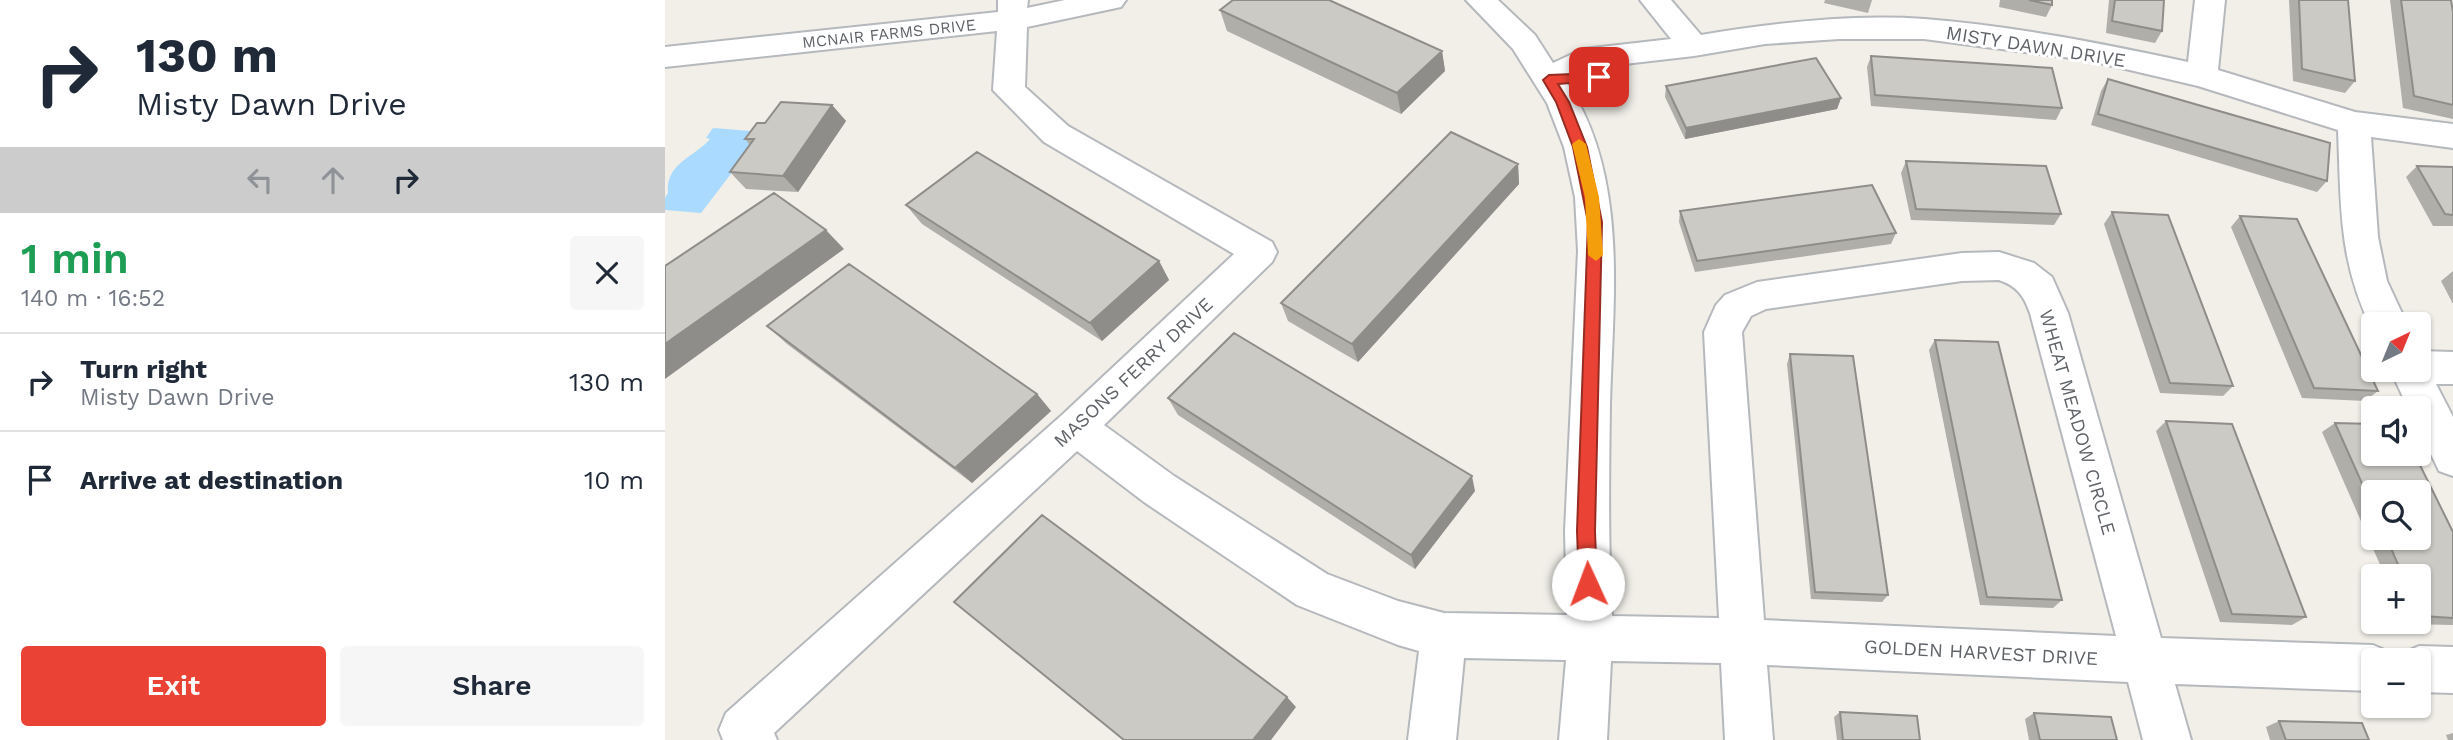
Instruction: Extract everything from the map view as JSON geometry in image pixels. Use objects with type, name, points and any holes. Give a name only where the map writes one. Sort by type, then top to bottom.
[{"type":"street","name":"MCNAIR FARMS DRIVE","points":[[665,57],[1014,10],[1111,0]]},
{"type":"street","points":[[1481,0],[1524,42],[1563,102],[1580,147],[1595,222],[1586,531],[1590,637],[1583,740]]},
{"type":"street","points":[[1655,0],[1694,46]]},
{"type":"street","points":[[1924,29],[1933,0]]},
{"type":"street","points":[[2202,76],[2210,0]]},
{"type":"street","name":"MASONS FERRY DRIVE","points":[[753,740],[743,730],[1076,428],[1259,252],[1056,134],[1009,90],[1014,10]]},
{"type":"street","name":"MISTY DAWN DRIVE","points":[[1549,80],[1599,77],[1694,46],[1765,34],[1839,29],[1924,29],[2087,50],[2202,76],[2354,123],[2453,136]]},
{"type":"street","points":[[2354,123],[2360,237],[2369,281],[2383,312]]},
{"type":"street","name":"WHEAT MEADOW CIRCLE","points":[[1749,740],[1723,332],[1728,314],[1745,300],[1766,294],[1962,267],[1999,266],[2021,273],[2039,287],[2049,313],[2167,740]]},
{"type":"street","points":[[2431,367],[2453,368]]},
{"type":"street","points":[[2415,382],[2453,458]]},
{"type":"street","name":"GOLDEN HARVEST DRIVE","points":[[1076,428],[1159,489],[1313,590],[1398,623],[1444,635],[1742,641],[2361,668]]},
{"type":"street","points":[[1431,740],[1444,635]]},
{"type":"street","points":[[2431,669],[2453,670]]},
{"type":"water","points":[[713,128],[763,132],[701,213],[665,210],[671,174],[710,139],[706,138]]},
{"type":"building","points":[[1233,0],[1329,0],[1442,51],[1397,93],[1220,10]]},
{"type":"building","points":[[2029,0],[2052,0],[2052,5]]},
{"type":"building","points":[[2115,0],[2164,0],[2162,31],[2112,21]]},
{"type":"building","points":[[2299,0],[2348,0],[2355,81],[2302,69]]},
{"type":"building","points":[[2401,0],[2451,0],[2453,105],[2414,96]]},
{"type":"building","points":[[1871,56],[2052,68],[2062,108],[1875,95]]},
{"type":"building","points":[[1816,58],[1841,98],[1686,128],[1666,86]]},
{"type":"building","points":[[2108,79],[2330,143],[2327,181],[2098,114]]},
{"type":"building","points":[[781,102],[832,105],[783,176],[730,172],[754,139],[745,139],[757,123],[765,123]]},
{"type":"building","points":[[1451,132],[1518,164],[1352,344],[1281,303]]},
{"type":"building","points":[[977,152],[1159,261],[1090,323],[906,205]]},
{"type":"building","points":[[1906,161],[2046,166],[2061,214],[1916,209]]},
{"type":"building","points":[[2417,166],[2453,167],[2453,215],[2445,214]]},
{"type":"building","points":[[1872,185],[1896,233],[1697,261],[1680,211]]},
{"type":"building","points":[[774,193],[826,230],[665,344],[665,266]]},
{"type":"building","points":[[2112,212],[2168,215],[2233,386],[2170,383]]},
{"type":"building","points":[[2240,216],[2297,219],[2361,355],[2361,382],[2374,382],[2378,391],[2314,388]]},
{"type":"building","points":[[849,264],[1037,394],[955,468],[767,326]]},
{"type":"building","points":[[1234,333],[1472,476],[1411,555],[1168,398]]},
{"type":"building","points":[[1935,340],[1998,342],[2062,600],[1987,597]]},
{"type":"building","points":[[1790,354],[1853,356],[1888,595],[1815,592]]},
{"type":"building","points":[[2166,421],[2232,424],[2306,617],[2232,614]]},
{"type":"building","points":[[2335,423],[2361,424],[2361,466],[2420,466],[2427,480],[2361,480]]},
{"type":"building","points":[[2431,487],[2453,532],[2453,618],[2431,617],[2431,564],[2398,564],[2392,550],[2431,550]]},
{"type":"building","points":[[1042,515],[1287,697],[1253,740],[1124,740],[954,602]]},
{"type":"building","points":[[1840,712],[1917,716],[1920,740],[1843,740]]},
{"type":"building","points":[[2034,713],[2111,717],[2117,740],[2040,740]]},
{"type":"building","points":[[2279,721],[2362,723],[2369,740],[2286,740]]},
{"type":"slow traffic","points":[[1579,144],[1592,197],[1596,255]]},
{"type":"route","points":[[1588,584],[1586,531],[1595,222],[1580,147],[1563,102],[1549,80],[1599,77]]}]
